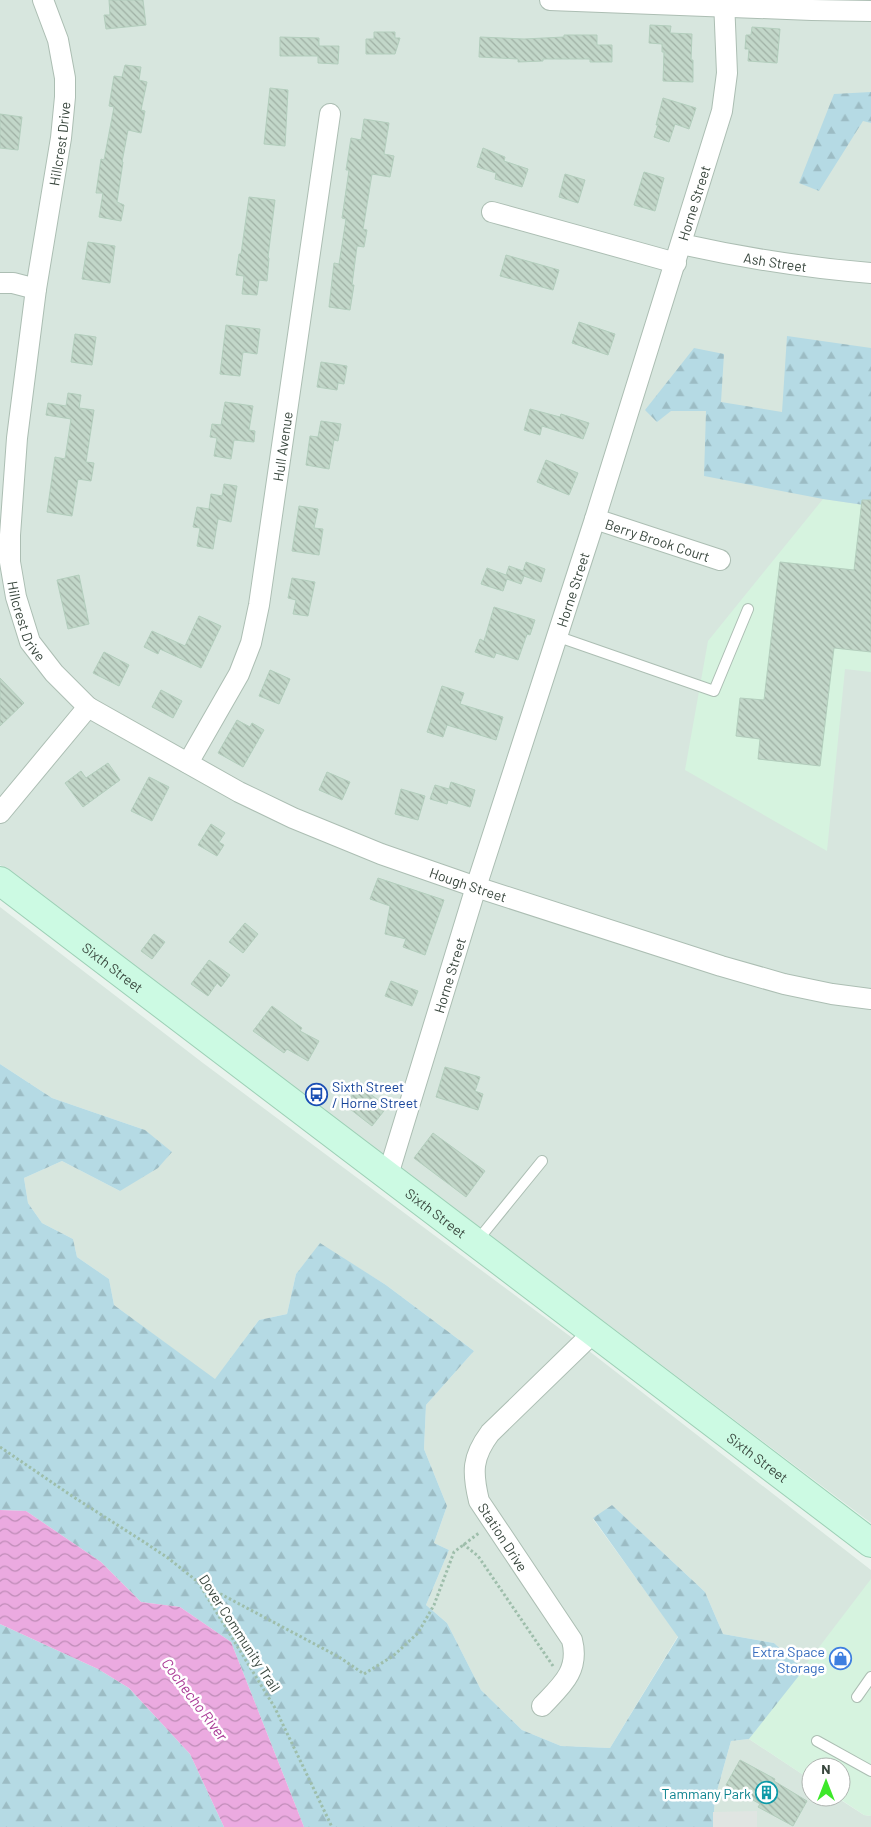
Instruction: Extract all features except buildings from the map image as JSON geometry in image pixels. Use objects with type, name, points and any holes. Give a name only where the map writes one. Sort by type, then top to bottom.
[{"type":"main road","name":"Sixth Street","points":[[0,882],[388,1174],[871,1542]]},
{"type":"street","name":"Hillcrest Drive","points":[[42,0],[58,40],[65,78],[66,98],[36,290],[17,438],[10,526],[10,562],[16,597],[30,642],[54,673],[88,707]]},
{"type":"street","points":[[550,0],[724,3],[812,10],[871,11]]},
{"type":"street","name":"Horne Street","points":[[388,1174],[476,887],[595,520],[722,111],[726,73],[724,3]]},
{"type":"street","name":"Hull Avenue","points":[[188,763],[239,674],[251,643],[260,596],[330,114]]},
{"type":"street","points":[[492,212],[676,263]]},
{"type":"street","name":"Ash Street","points":[[682,244],[732,256],[871,274]]},
{"type":"street","points":[[0,283],[13,283],[36,290]]},
{"type":"street","name":"Berry Brook Court","points":[[595,520],[720,560]]},
{"type":"street","points":[[0,813],[88,707]]},
{"type":"street","name":"Hough Street","points":[[88,707],[239,792],[317,828],[381,854],[476,887],[766,979],[832,994],[871,999]]},
{"type":"street","name":"Station Drive","points":[[542,1706],[566,1680],[575,1652],[572,1640],[493,1524],[479,1500],[474,1482],[474,1465],[483,1443],[490,1433],[595,1331]]},
{"type":"lane","points":[[556,636],[714,691],[748,609]]},
{"type":"lane","points":[[477,1242],[542,1161]]},
{"type":"lane","points":[[857,1697],[871,1677]]},
{"type":"lane","points":[[817,1741],[871,1771]]},
{"type":"path","name":"Dover Community Trail","points":[[0,1447],[168,1558],[198,1582],[275,1708],[332,1827]]},
{"type":"path","points":[[198,1582],[339,1657],[364,1674],[393,1656],[418,1633],[434,1606],[454,1552],[493,1524]]},
{"type":"path","points":[[463,1544],[478,1556],[556,1670]]},
{"type":"shaded area","points":[[0,0],[871,0],[871,1523],[0,865]]},
{"type":"shaded area","points":[[823,499],[871,506],[871,672],[845,669],[827,851],[685,770],[708,641]]},
{"type":"shaded area","points":[[0,907],[203,1063],[571,1337],[871,1570],[871,1580],[805,1668],[795,1662],[774,1643],[723,1634],[705,1592],[612,1505],[593,1519],[678,1636],[610,1748],[561,1746],[522,1730],[481,1690],[447,1623],[426,1605],[449,1550],[434,1543],[447,1506],[424,1449],[426,1405],[474,1351],[386,1285],[320,1244],[296,1274],[287,1314],[259,1320],[215,1380],[114,1305],[109,1279],[77,1257],[73,1239],[42,1223],[28,1203],[24,1178],[62,1161],[120,1191],[145,1130],[52,1098],[0,1064]]},
{"type":"shaded area","name":"Extra Space Storage","points":[[871,1579],[871,1816],[864,1815],[851,1806],[851,1757],[801,1757],[801,1773],[749,1739]]},
{"type":"shaded area","points":[[749,1739],[801,1773],[801,1807],[851,1807],[864,1815],[871,1816],[871,1827],[713,1827],[715,1798],[731,1741]]},
{"type":"shaded area","points":[[757,1811],[757,1827],[713,1827],[713,1812]]},
{"type":"green space","points":[[871,92],[871,123],[863,121],[819,191],[799,183],[834,94]]},
{"type":"green space","points":[[787,336],[871,348],[871,506],[823,499],[704,476],[706,411],[671,411],[657,422],[645,410],[694,348],[724,354],[721,402],[782,412]]},
{"type":"green space","points":[[0,1064],[52,1098],[145,1130],[172,1152],[158,1168],[120,1191],[62,1161],[24,1178],[28,1203],[42,1223],[73,1239],[77,1257],[109,1279],[114,1305],[215,1379],[259,1320],[287,1314],[296,1274],[320,1243],[386,1285],[474,1351],[426,1405],[424,1449],[447,1506],[434,1543],[449,1550],[426,1605],[447,1623],[481,1690],[522,1730],[561,1746],[610,1748],[678,1637],[593,1518],[612,1505],[705,1592],[723,1634],[774,1643],[795,1662],[805,1668],[749,1739],[731,1741],[715,1798],[713,1827],[304,1827],[231,1642],[180,1607],[141,1602],[101,1562],[26,1511],[0,1510]]},
{"type":"green space","points":[[0,1624],[98,1669],[129,1688],[190,1754],[224,1827],[0,1827]]},
{"type":"water","name":"Cochecho River","points":[[0,1510],[26,1511],[101,1562],[141,1602],[180,1607],[231,1642],[304,1827],[224,1827],[190,1754],[129,1688],[98,1669],[0,1624]]},
{"type":"place","name":"Sixth Street / Horne Street","points":[[316,1094]]},
{"type":"place","name":"Extra Space Storage","points":[[841,1659]]},
{"type":"place","name":"Tammany Park","points":[[767,1793]]}]
